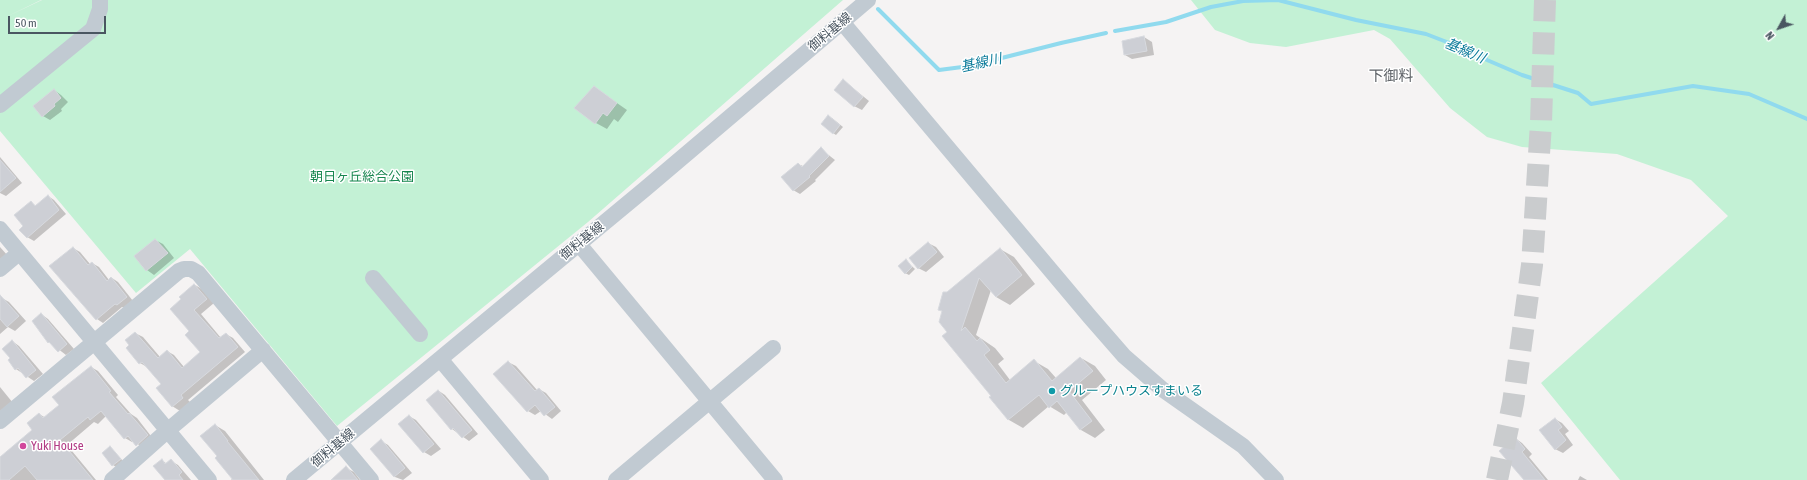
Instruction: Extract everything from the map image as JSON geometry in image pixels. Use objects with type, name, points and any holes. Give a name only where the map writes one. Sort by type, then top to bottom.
[{"type":"street","points":[[0,104],[93,29],[100,9],[100,0]]},
{"type":"street","name":"御料基線","points":[[294,480],[868,0]]},
{"type":"street","points":[[842,22],[1124,356],[1162,389],[1243,446],[1276,480]]},
{"type":"street","points":[[0,229],[209,480]]},
{"type":"street","points":[[578,243],[775,480]]},
{"type":"street","points":[[0,269],[20,253]]},
{"type":"street","points":[[0,421],[179,271],[191,269],[198,273],[371,480]]},
{"type":"street","points":[[372,278],[420,334]]},
{"type":"street","points":[[616,480],[773,348]]},
{"type":"street","points":[[112,480],[168,430],[263,350]]},
{"type":"street","points":[[440,359],[541,480]]},
{"type":"green space","name":"朝日ヶ丘総合公園","points":[[0,0],[41,0],[6,17],[42,0],[843,0],[588,222],[337,426],[190,249],[136,293],[0,131]]},
{"type":"green space","points":[[1191,0],[1807,0],[1807,480],[1620,480],[1541,383],[1728,216],[1691,180],[1617,154],[1522,147],[1487,137],[1450,108],[1390,39],[1374,30],[1286,47],[1250,43],[1215,30]]},
{"type":"building","points":[[1144,36],[1147,51],[1124,55],[1122,41]]},
{"type":"building","points":[[843,79],[863,97],[854,107],[834,90]]},
{"type":"building","points":[[594,86],[617,103],[607,116],[603,113],[595,124],[574,108]]},
{"type":"building","points":[[54,89],[61,98],[54,104],[55,106],[42,117],[33,106]]},
{"type":"building","points":[[828,115],[840,125],[833,134],[821,124]]},
{"type":"building","points":[[821,147],[829,156],[809,176],[810,177],[793,191],[781,177],[798,163],[802,167]]},
{"type":"building","points":[[0,160],[16,178],[0,192]]},
{"type":"building","points":[[48,195],[59,210],[27,238],[19,230],[23,226],[14,215],[31,201],[35,206]]},
{"type":"building","points":[[155,239],[168,253],[146,271],[134,256]]},
{"type":"building","points":[[928,242],[937,252],[918,269],[909,258]]},
{"type":"building","points":[[73,247],[88,265],[92,262],[107,281],[111,277],[127,297],[117,305],[115,304],[96,320],[49,266]]},
{"type":"building","points":[[1000,248],[1022,275],[996,297],[979,278],[961,331],[965,327],[977,341],[980,338],[990,350],[984,355],[1006,383],[1034,359],[1052,381],[1080,357],[1093,371],[1069,391],[1092,421],[1080,430],[1057,401],[1049,408],[1039,395],[1008,420],[989,397],[991,396],[942,336],[947,332],[939,322],[942,311],[938,310],[943,292],[947,292]]},
{"type":"building","points":[[906,259],[912,267],[905,274],[898,266]]},
{"type":"building","points":[[194,284],[207,299],[194,310],[219,338],[226,333],[238,347],[181,395],[183,398],[172,407],[156,388],[161,384],[142,362],[139,364],[126,348],[129,345],[125,340],[135,332],[158,358],[167,350],[182,368],[200,352],[185,335],[189,331],[170,309],[181,299],[179,297]]},
{"type":"building","points":[[0,295],[19,316],[7,327],[0,319]]},
{"type":"building","points":[[41,313],[67,344],[58,352],[49,342],[48,343],[32,321]]},
{"type":"building","points":[[12,340],[36,370],[26,378],[18,368],[15,370],[8,360],[10,358],[2,349]]},
{"type":"building","points":[[508,361],[535,391],[539,388],[555,407],[544,416],[535,405],[527,412],[493,374]]},
{"type":"building","points":[[91,366],[111,391],[109,392],[148,435],[136,446],[128,436],[124,439],[101,411],[90,420],[88,417],[60,440],[93,480],[37,480],[25,466],[9,480],[0,480],[0,457],[32,430],[27,423],[39,413],[43,418],[59,405],[52,397]]},
{"type":"building","points":[[438,390],[472,430],[462,438],[453,428],[451,430],[426,400]]},
{"type":"building","points":[[409,415],[434,444],[423,453],[398,424]]},
{"type":"building","points":[[1555,418],[1562,427],[1558,430],[1566,440],[1555,450],[1539,430]]},
{"type":"building","points":[[215,424],[259,480],[233,480],[215,458],[217,456],[200,436]]},
{"type":"building","points":[[1515,437],[1525,449],[1522,452],[1545,480],[1524,480],[1499,451]]},
{"type":"building","points":[[381,439],[405,468],[394,477],[370,449]]},
{"type":"building","points":[[110,446],[121,459],[112,466],[102,453]]},
{"type":"building","points":[[162,459],[165,464],[171,459],[182,472],[179,475],[183,480],[165,480],[153,466]]},
{"type":"building","points":[[346,466],[358,480],[331,480]]},
{"type":"waterway","name":"基線川","points":[[1115,31],[1166,22],[1211,7],[1243,1],[1278,0],[1356,20],[1426,34],[1483,56],[1487,60],[1522,75],[1578,93],[1591,104],[1693,86],[1749,94],[1807,119]]},
{"type":"waterway","name":"基線川","points":[[878,9],[939,70],[970,66],[1106,33]]},
{"type":"tunnel","points":[[1497,480],[1513,403],[1532,265],[1541,123],[1545,0]]},
{"type":"place","name":"グループハウスすまいる","points":[[1052,391]]},
{"type":"place","name":"Yuki House","points":[[23,446]]},
{"type":"district","name":"下御料","points":[[1391,76]]}]
